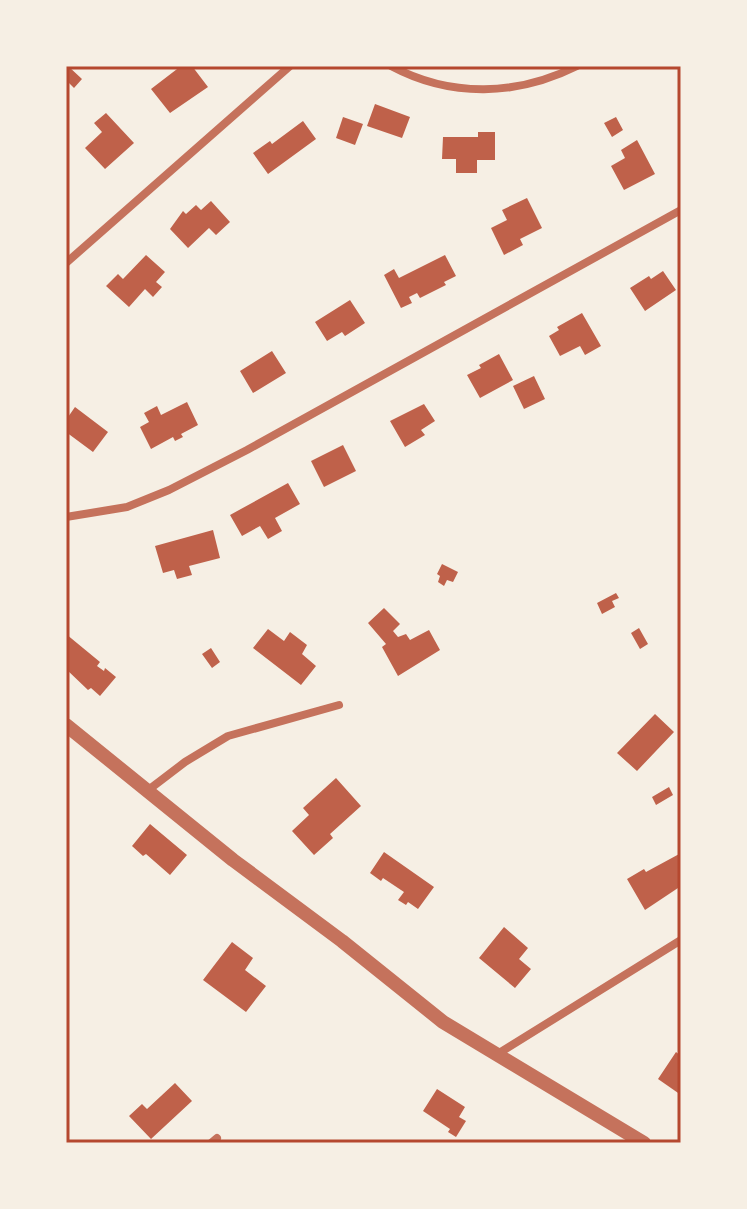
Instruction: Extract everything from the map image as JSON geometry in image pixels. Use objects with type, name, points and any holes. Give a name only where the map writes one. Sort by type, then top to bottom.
[{"type":"street","points":[[66,263],[290,66]]},
{"type":"street","points":[[391,66],[436,84],[487,90],[533,83],[577,66]]},
{"type":"street","points":[[66,517],[127,507],[169,490],[681,210]]},
{"type":"street","points":[[147,791],[185,762],[228,736],[339,705]]},
{"type":"street","points":[[66,725],[432,1014],[644,1143]]},
{"type":"street","points":[[496,1055],[681,940]]},
{"type":"building","points":[[68,66],[82,79],[74,88],[66,80]]},
{"type":"building","points":[[181,66],[192,66],[208,87],[170,113],[151,89]]},
{"type":"building","points":[[375,104],[410,117],[402,138],[367,126]]},
{"type":"building","points":[[106,113],[134,143],[105,169],[85,148],[102,132],[94,123]]},
{"type":"building","points":[[343,117],[363,124],[355,145],[336,138]]},
{"type":"building","points":[[616,117],[623,130],[612,137],[604,123]]},
{"type":"building","points":[[303,121],[316,139],[268,174],[253,153],[270,141],[272,144]]},
{"type":"building","points":[[478,132],[495,132],[495,160],[477,160],[477,173],[456,173],[456,159],[442,159],[443,137],[478,137]]},
{"type":"building","points":[[637,140],[655,174],[624,190],[611,166],[625,158],[621,150]]},
{"type":"building","points":[[527,198],[542,228],[520,239],[523,245],[504,255],[491,228],[507,220],[502,210]]},
{"type":"building","points":[[211,201],[230,222],[216,235],[209,228],[188,248],[170,229],[183,211],[186,214],[196,205],[201,210]]},
{"type":"building","points":[[146,255],[165,272],[156,282],[162,287],[153,297],[145,289],[129,307],[106,286],[118,274],[123,279]]},
{"type":"building","points":[[445,255],[456,276],[444,282],[446,285],[420,298],[417,293],[409,297],[412,303],[401,308],[384,275],[394,269],[399,278]]},
{"type":"building","points":[[663,271],[676,290],[645,311],[630,288]]},
{"type":"building","points":[[350,300],[365,323],[345,336],[342,332],[327,341],[315,322]]},
{"type":"building","points":[[582,313],[601,346],[585,355],[580,346],[560,356],[549,336],[559,330],[557,327]]},
{"type":"building","points":[[272,351],[286,373],[253,393],[240,371]]},
{"type":"building","points":[[499,354],[513,380],[480,398],[467,375]]},
{"type":"building","points":[[534,376],[545,399],[524,409],[513,386]]},
{"type":"building","points":[[187,402],[198,425],[181,434],[183,437],[175,441],[173,437],[151,449],[140,427],[149,422],[144,413],[157,406],[161,415]]},
{"type":"building","points":[[424,404],[435,421],[421,430],[425,435],[405,447],[390,421]]},
{"type":"building","points":[[75,407],[108,432],[93,452],[66,432],[66,420]]},
{"type":"building","points":[[343,445],[356,471],[324,487],[311,461]]},
{"type":"building","points":[[288,483],[300,504],[275,518],[282,531],[268,539],[260,526],[242,536],[230,515]]},
{"type":"building","points":[[213,530],[220,558],[189,566],[192,575],[177,579],[174,570],[163,573],[155,546]]},
{"type":"building","points":[[442,564],[458,572],[453,582],[447,580],[444,586],[438,582],[440,576],[437,574]]},
{"type":"building","points":[[616,593],[619,598],[612,601],[615,607],[602,614],[597,603]]},
{"type":"building","points":[[384,608],[400,624],[393,631],[398,637],[406,634],[410,640],[429,630],[440,650],[398,676],[382,647],[386,644],[368,623]]},
{"type":"building","points":[[639,628],[648,644],[640,649],[631,633]]},
{"type":"building","points":[[268,629],[284,641],[290,632],[307,645],[302,654],[316,666],[301,685],[253,648]]},
{"type":"building","points":[[66,634],[100,662],[97,666],[116,677],[100,696],[91,688],[88,690],[66,669]]},
{"type":"building","points":[[211,648],[220,662],[212,668],[202,654]]},
{"type":"building","points":[[655,714],[674,732],[637,771],[617,753]]},
{"type":"building","points":[[336,778],[361,806],[330,834],[333,838],[314,855],[292,831],[309,815],[303,808]]},
{"type":"building","points":[[669,787],[673,795],[656,805],[652,797]]},
{"type":"building","points":[[150,824],[187,855],[170,875],[132,846]]},
{"type":"building","points":[[384,852],[434,887],[418,909],[398,900],[404,892],[370,873]]},
{"type":"building","points":[[681,853],[681,886],[645,910],[627,879]]},
{"type":"building","points":[[504,927],[528,948],[519,959],[531,969],[515,988],[479,958]]},
{"type":"building","points":[[232,942],[253,958],[245,970],[266,986],[246,1012],[203,980]]},
{"type":"building","points":[[676,1052],[681,1056],[681,1095],[658,1079]]},
{"type":"building","points":[[175,1083],[192,1101],[151,1139],[129,1116],[142,1104],[147,1109]]},
{"type":"building","points":[[437,1089],[465,1107],[459,1117],[466,1121],[456,1137],[448,1132],[450,1129],[423,1111]]}]
